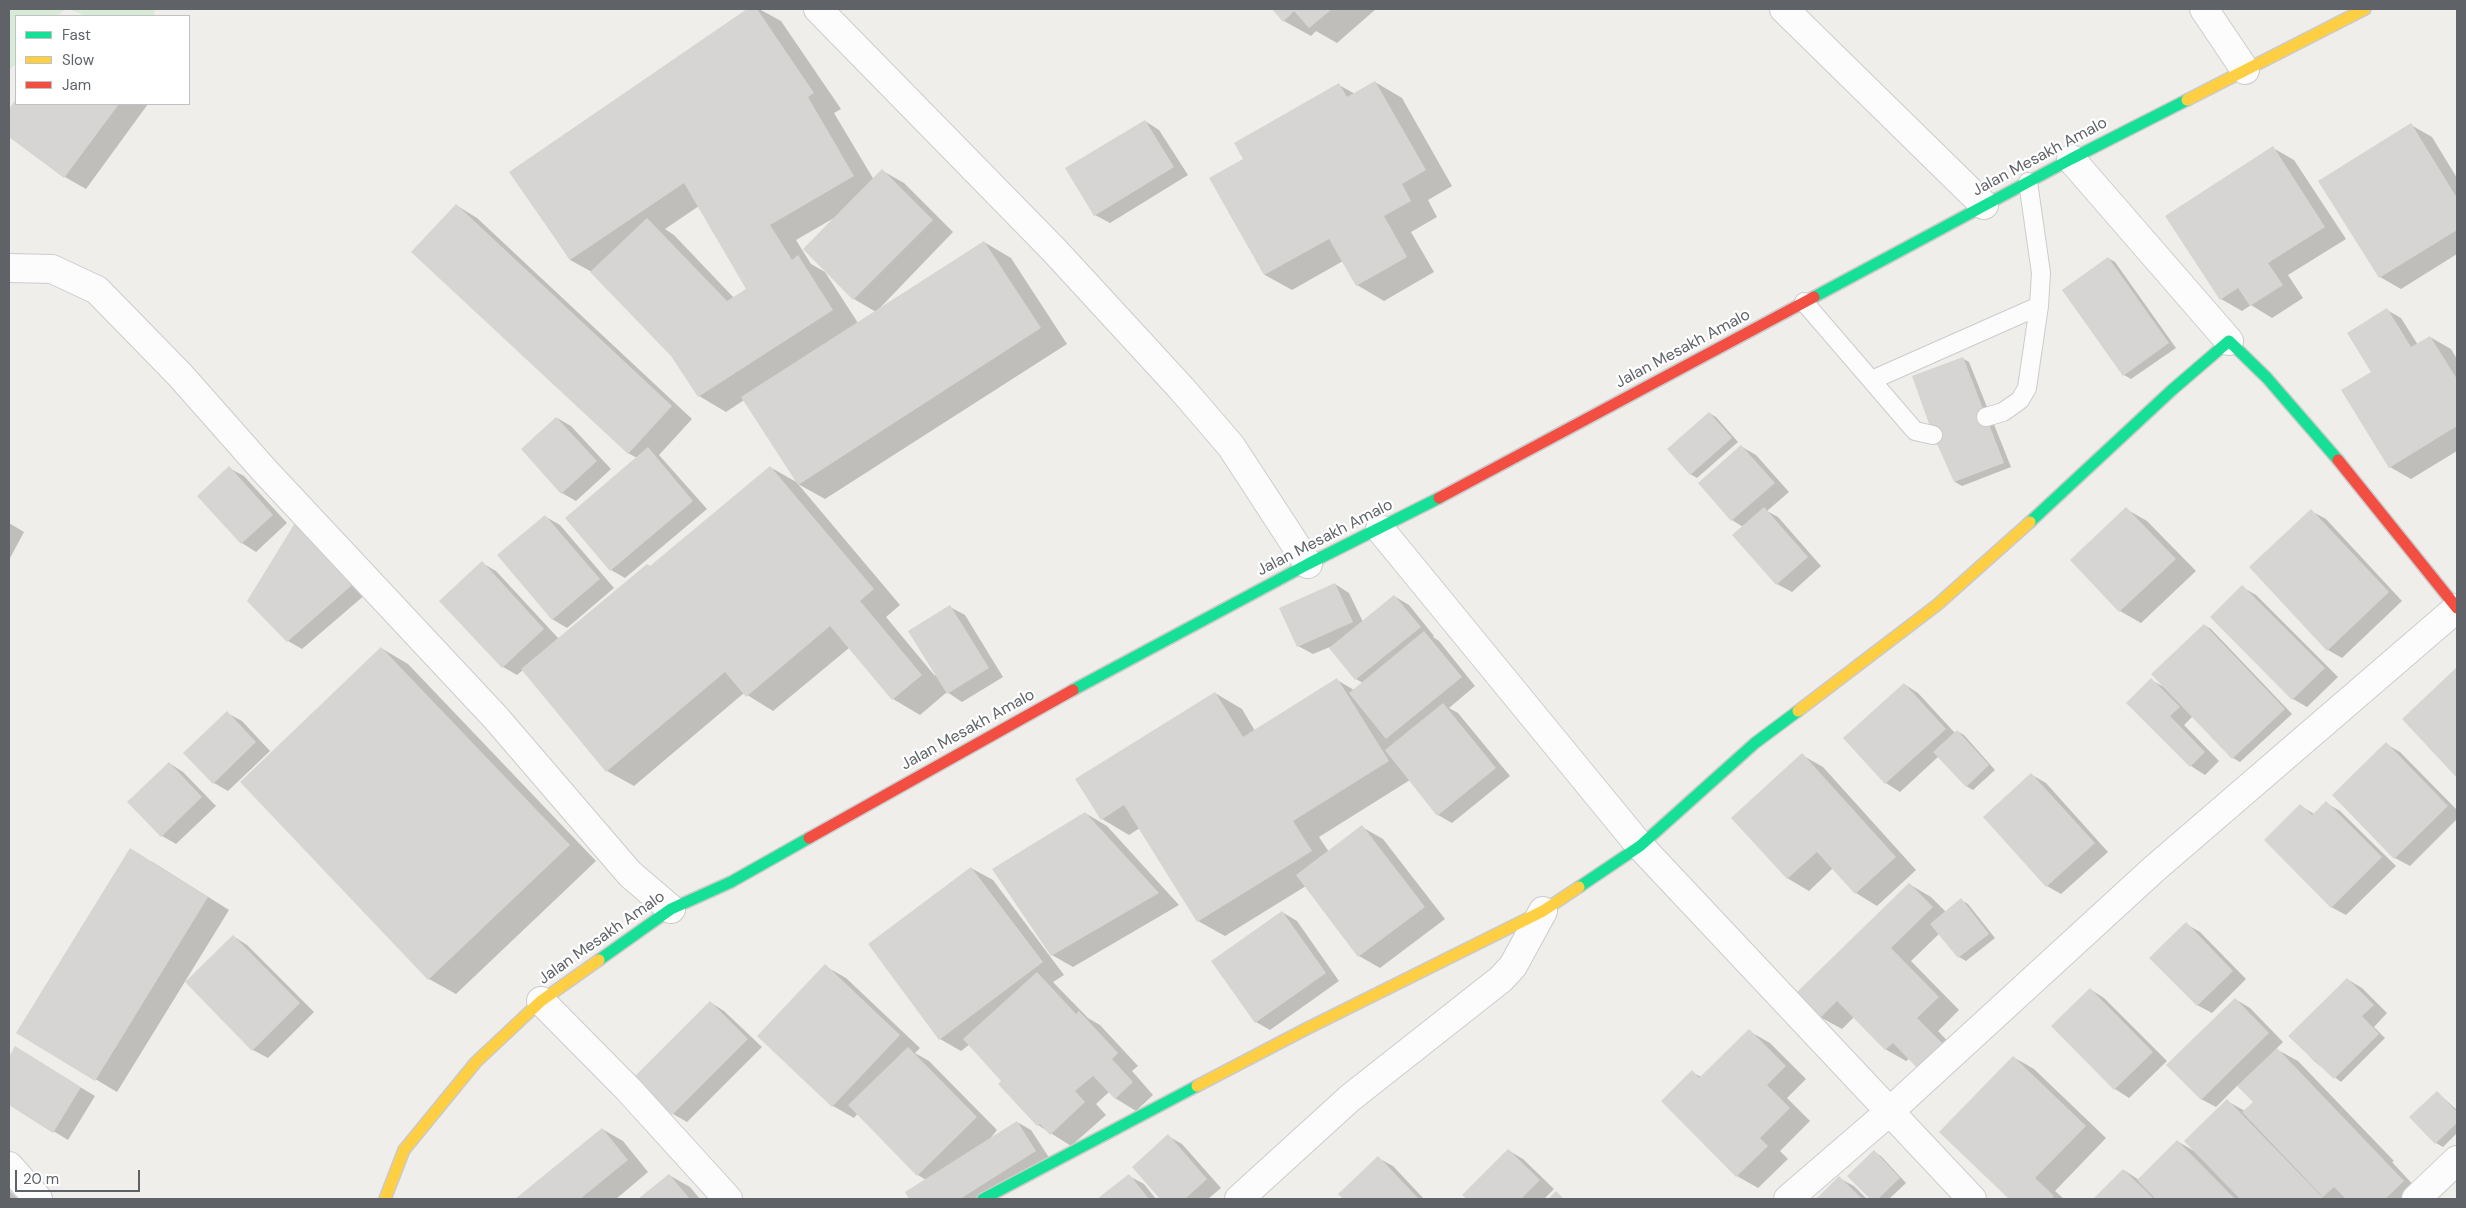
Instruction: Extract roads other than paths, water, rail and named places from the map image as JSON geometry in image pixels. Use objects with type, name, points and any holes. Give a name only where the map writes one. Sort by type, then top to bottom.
[{"type":"main road","name":"Jalan Mesakh Amalo","points":[[385,1199],[404,1150],[476,1062],[541,1001],[671,909],[731,882],[1020,719],[1308,564],[1380,529],[2071,159],[2365,9]]},
{"type":"main road","points":[[983,1199],[1306,1029],[1543,911],[1640,846],[1755,743],[1937,605],[2068,488],[2172,390],[2230,340],[2267,378],[2330,450],[2457,608]]},
{"type":"street","points":[[818,9],[1054,250],[1181,388],[1231,446],[1308,564]]},
{"type":"street","points":[[1784,9],[1984,205]]},
{"type":"street","points":[[2204,9],[2245,70]]},
{"type":"street","points":[[2071,159],[2230,340]]},
{"type":"street","points":[[9,268],[52,270],[97,290],[180,375],[264,470],[483,704],[630,874],[671,909]]},
{"type":"street","points":[[1380,529],[1640,846],[1972,1199]]},
{"type":"street","points":[[1788,1199],[1889,1112],[2154,869],[2457,608]]},
{"type":"street","points":[[1239,1199],[1350,1098],[1501,979],[1517,959],[1543,911]]},
{"type":"street","points":[[541,1001],[628,1089],[728,1199]]},
{"type":"street","points":[[2416,1199],[2457,1160]]},
{"type":"street","points":[[9,1166],[38,1199]]},
{"type":"lane","points":[[1986,417],[2003,412],[2020,400],[2027,388],[2039,306],[2041,273],[2028,182]]},
{"type":"lane","points":[[1804,302],[1915,430],[1933,435]]},
{"type":"lane","points":[[1872,380],[2039,306]]}]
